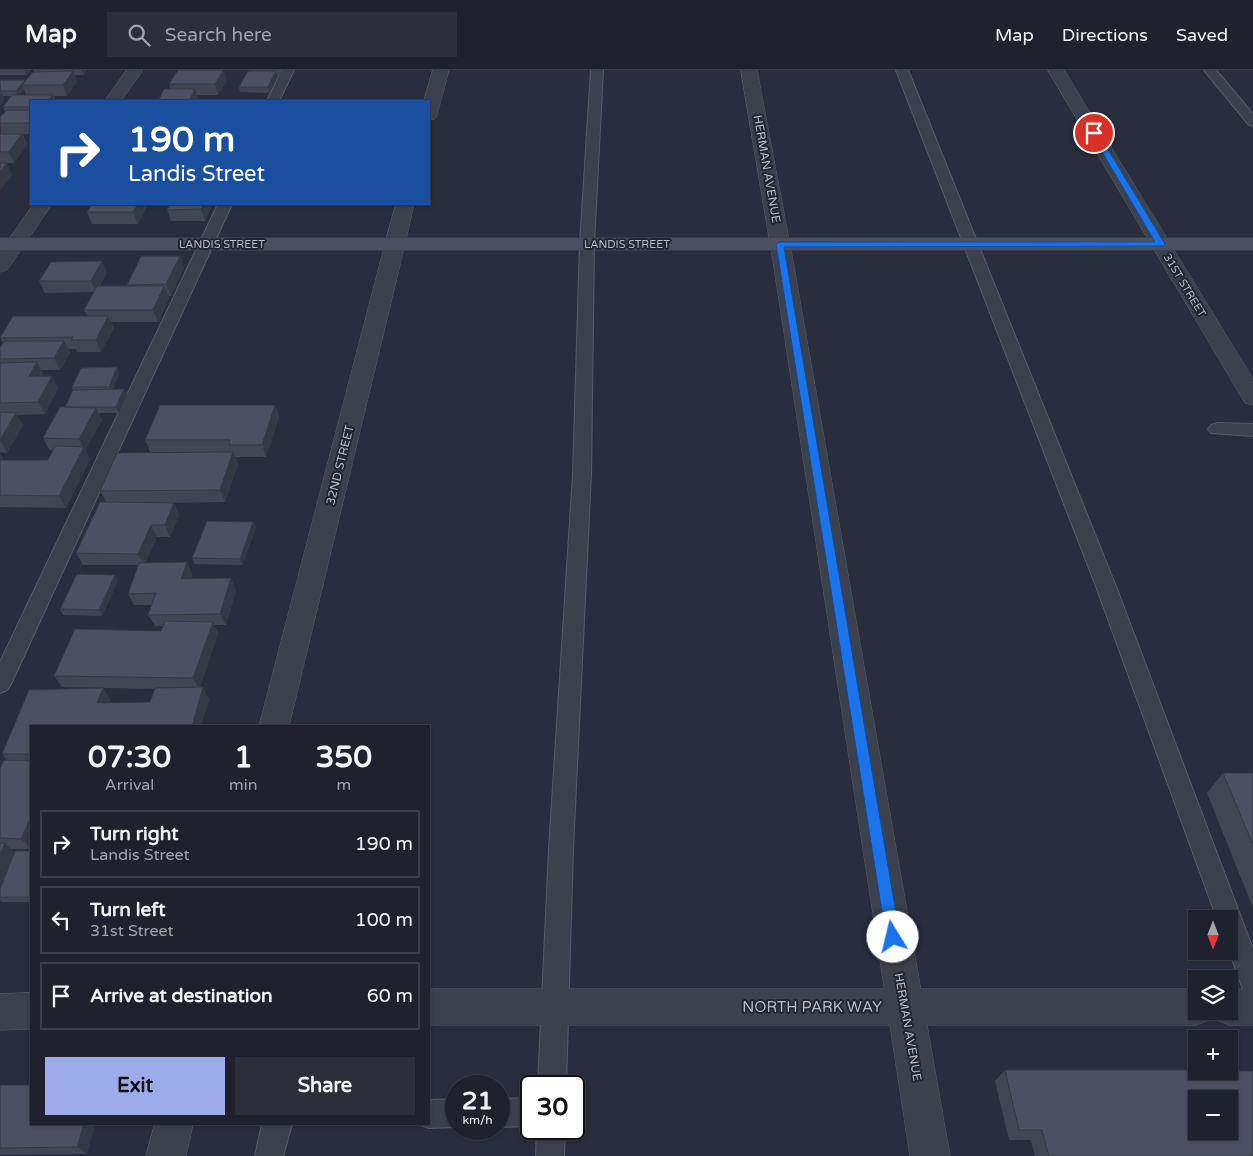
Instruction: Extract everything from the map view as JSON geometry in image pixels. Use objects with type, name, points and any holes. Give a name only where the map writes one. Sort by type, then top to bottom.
[{"type":"main road","name":"LANDIS STREET","points":[[8,244],[1253,244]]},
{"type":"street","points":[[114,100],[134,70]]},
{"type":"street","points":[[430,111],[441,70]]},
{"type":"street","name":"HERMAN AVENUE","points":[[749,70],[780,244],[930,1156]]},
{"type":"street","name":"31ST STREET","points":[[1056,70],[1253,398]]},
{"type":"street","points":[[0,266],[8,244],[42,205]]},
{"type":"street","name":"32ND STREET","points":[[274,725],[406,205]]},
{"type":"street","name":"NORTH PARK WAY","points":[[430,1007],[1188,1007]]},
{"type":"street","points":[[1238,1007],[1253,1007]]},
{"type":"street","points":[[0,1012],[30,1011]]},
{"type":"street","points":[[166,1156],[174,1125]]},
{"type":"lane","points":[[273,100],[288,70]]},
{"type":"lane","points":[[552,1075],[554,1007],[582,474],[588,244],[597,70]]},
{"type":"lane","points":[[902,70],[1107,589],[1253,983]]},
{"type":"lane","points":[[1210,70],[1253,122]]},
{"type":"lane","points":[[0,684],[225,205]]},
{"type":"lane","points":[[1217,429],[1253,430]]},
{"type":"lane","points":[[430,1114],[445,1114]]},
{"type":"lane","points":[[269,1156],[276,1125]]},
{"type":"lane","points":[[550,1140],[550,1156]]},
{"type":"building","points":[[178,70],[224,70],[215,84],[169,84]]},
{"type":"building","points":[[73,71],[63,85],[22,85],[33,72]]},
{"type":"building","points":[[248,71],[276,71],[268,87],[239,87]]},
{"type":"building","points":[[0,80],[25,80],[16,91],[1,91]]},
{"type":"building","points":[[164,89],[195,89],[190,100],[158,100]]},
{"type":"building","points":[[12,95],[53,95],[49,100],[30,100],[30,107],[3,107]]},
{"type":"building","points":[[7,110],[30,110],[30,123],[0,123],[0,117]]},
{"type":"building","points":[[0,134],[22,134],[9,152],[0,152]]},
{"type":"building","points":[[0,163],[7,163],[0,172]]},
{"type":"building","points":[[91,205],[137,205],[133,212],[87,212]]},
{"type":"building","points":[[170,205],[203,205],[201,209],[167,210]]},
{"type":"building","points":[[141,256],[180,256],[166,284],[127,285]]},
{"type":"building","points":[[102,261],[91,281],[39,281],[51,262]]},
{"type":"building","points":[[97,286],[164,286],[153,310],[84,310]]},
{"type":"building","points":[[13,316],[108,316],[96,340],[71,340],[73,337],[0,338]]},
{"type":"building","points":[[4,341],[64,341],[54,358],[0,359],[0,348]]},
{"type":"building","points":[[37,362],[29,376],[52,376],[38,402],[0,403],[0,363]]},
{"type":"building","points":[[117,367],[109,387],[72,387],[81,368]]},
{"type":"building","points":[[124,389],[116,407],[65,407],[73,390]]},
{"type":"building","points":[[160,405],[275,405],[262,445],[229,445],[230,440],[145,440]]},
{"type":"building","points":[[60,407],[96,408],[79,439],[43,438]]},
{"type":"building","points":[[0,412],[16,413],[0,440]]},
{"type":"building","points":[[55,446],[84,447],[59,496],[0,495],[0,460],[48,460]]},
{"type":"building","points":[[233,452],[220,490],[100,491],[117,453]]},
{"type":"building","points":[[100,502],[174,503],[165,525],[151,525],[138,554],[76,553]]},
{"type":"building","points":[[207,521],[253,522],[240,559],[192,558]]},
{"type":"building","points":[[187,562],[181,579],[231,578],[220,614],[148,615],[156,593],[128,594],[139,563]]},
{"type":"building","points":[[77,574],[115,575],[99,610],[60,609]]},
{"type":"building","points":[[165,621],[213,622],[193,678],[54,676],[75,629],[161,631]]},
{"type":"building","points":[[203,687],[192,725],[30,725],[30,754],[2,754],[29,690],[103,688],[97,703],[150,702],[155,688]]},
{"type":"building","points":[[4,760],[30,761],[30,819],[21,839],[0,838],[0,769]]},
{"type":"building","points":[[1223,773],[1253,773],[1253,845]]},
{"type":"building","points":[[0,843],[5,843],[0,855]]},
{"type":"building","points":[[15,851],[30,851],[30,897],[0,897],[0,889]]},
{"type":"building","points":[[1005,1070],[1188,1070],[1188,1080],[1238,1080],[1238,1071],[1253,1071],[1253,1156],[1049,1156],[1042,1130],[1019,1130]]},
{"type":"building","points":[[0,1085],[30,1085],[30,1125],[84,1125],[77,1147],[0,1148]]},
{"type":"route","points":[[893,937],[780,244],[1161,244],[1094,133]]}]
